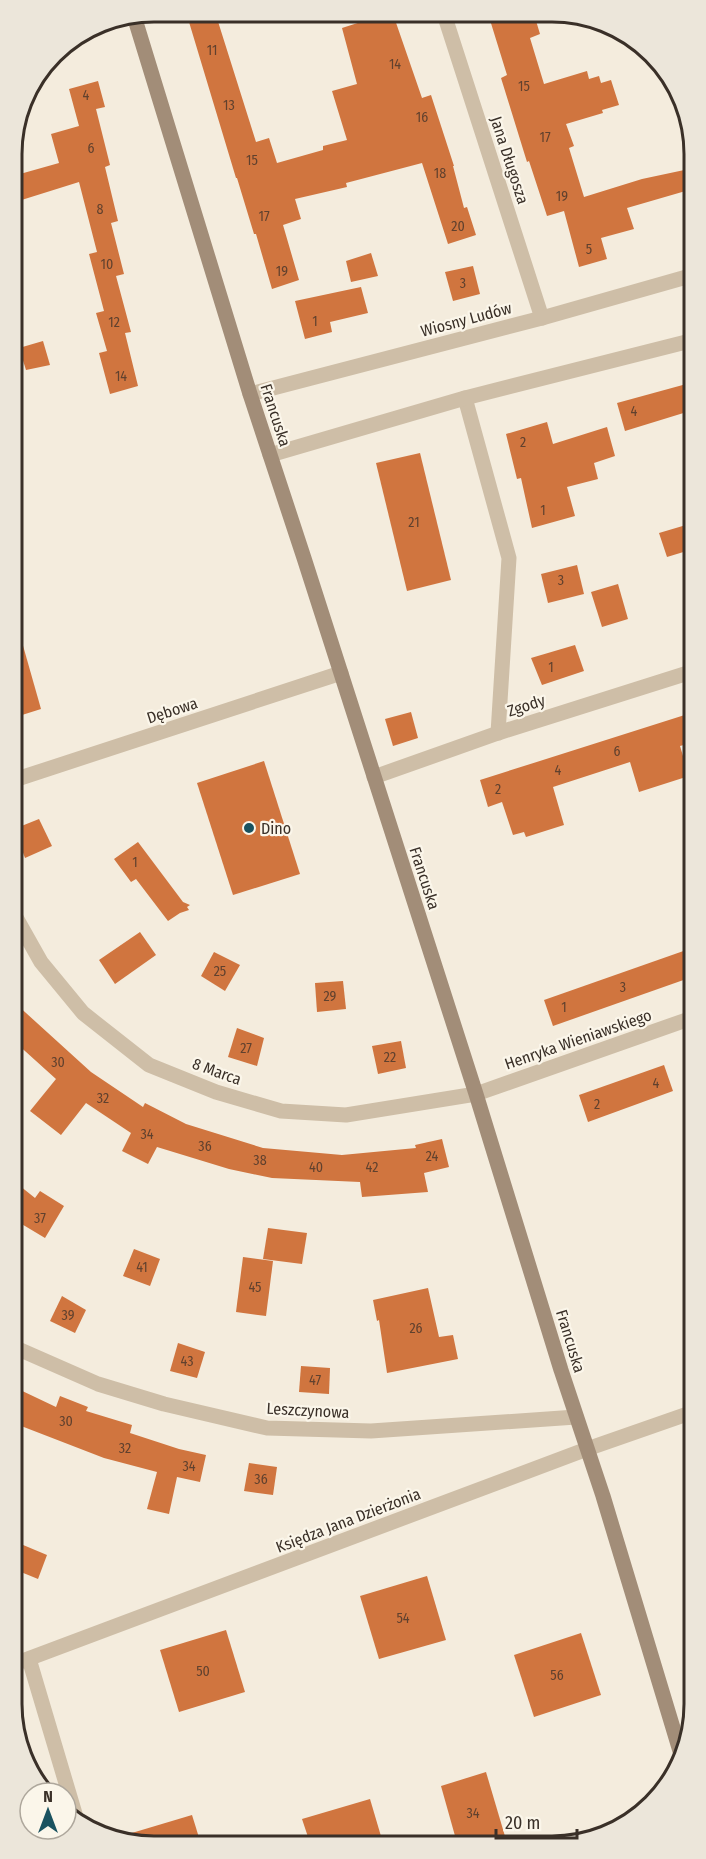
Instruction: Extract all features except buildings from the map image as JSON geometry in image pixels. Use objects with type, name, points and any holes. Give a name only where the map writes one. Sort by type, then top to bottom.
[{"type":"street","name":"Jana Długosza","points":[[447,22],[542,318]]},
{"type":"street","name":"Francuska","points":[[137,24],[250,394],[476,1094],[677,1742]]},
{"type":"street","name":"Wiosny Ludów","points":[[250,394],[542,318],[684,278]]},
{"type":"street","points":[[270,455],[465,398],[684,343]]},
{"type":"street","points":[[465,398],[509,558],[498,733]]},
{"type":"street","name":"Dębowa","points":[[23,777],[341,673]]},
{"type":"street","name":"Zgody","points":[[374,777],[498,733],[684,674]]},
{"type":"street","name":"8 Marca","points":[[22,928],[41,962],[83,1013],[149,1065],[216,1092],[281,1111],[346,1115],[476,1094]]},
{"type":"street","name":"Henryka Wieniawskiego","points":[[476,1094],[683,1021]]},
{"type":"street","name":"Leszczynowa","points":[[22,1352],[98,1384],[164,1404],[267,1428],[371,1431],[576,1417]]},
{"type":"street","name":"Księdza Jana Dzierżonia","points":[[23,1661],[587,1449],[683,1415]]},
{"type":"street","points":[[23,1661],[64,1781]]},
{"type":"place","name":"Dino","points":[[249,828]]}]
